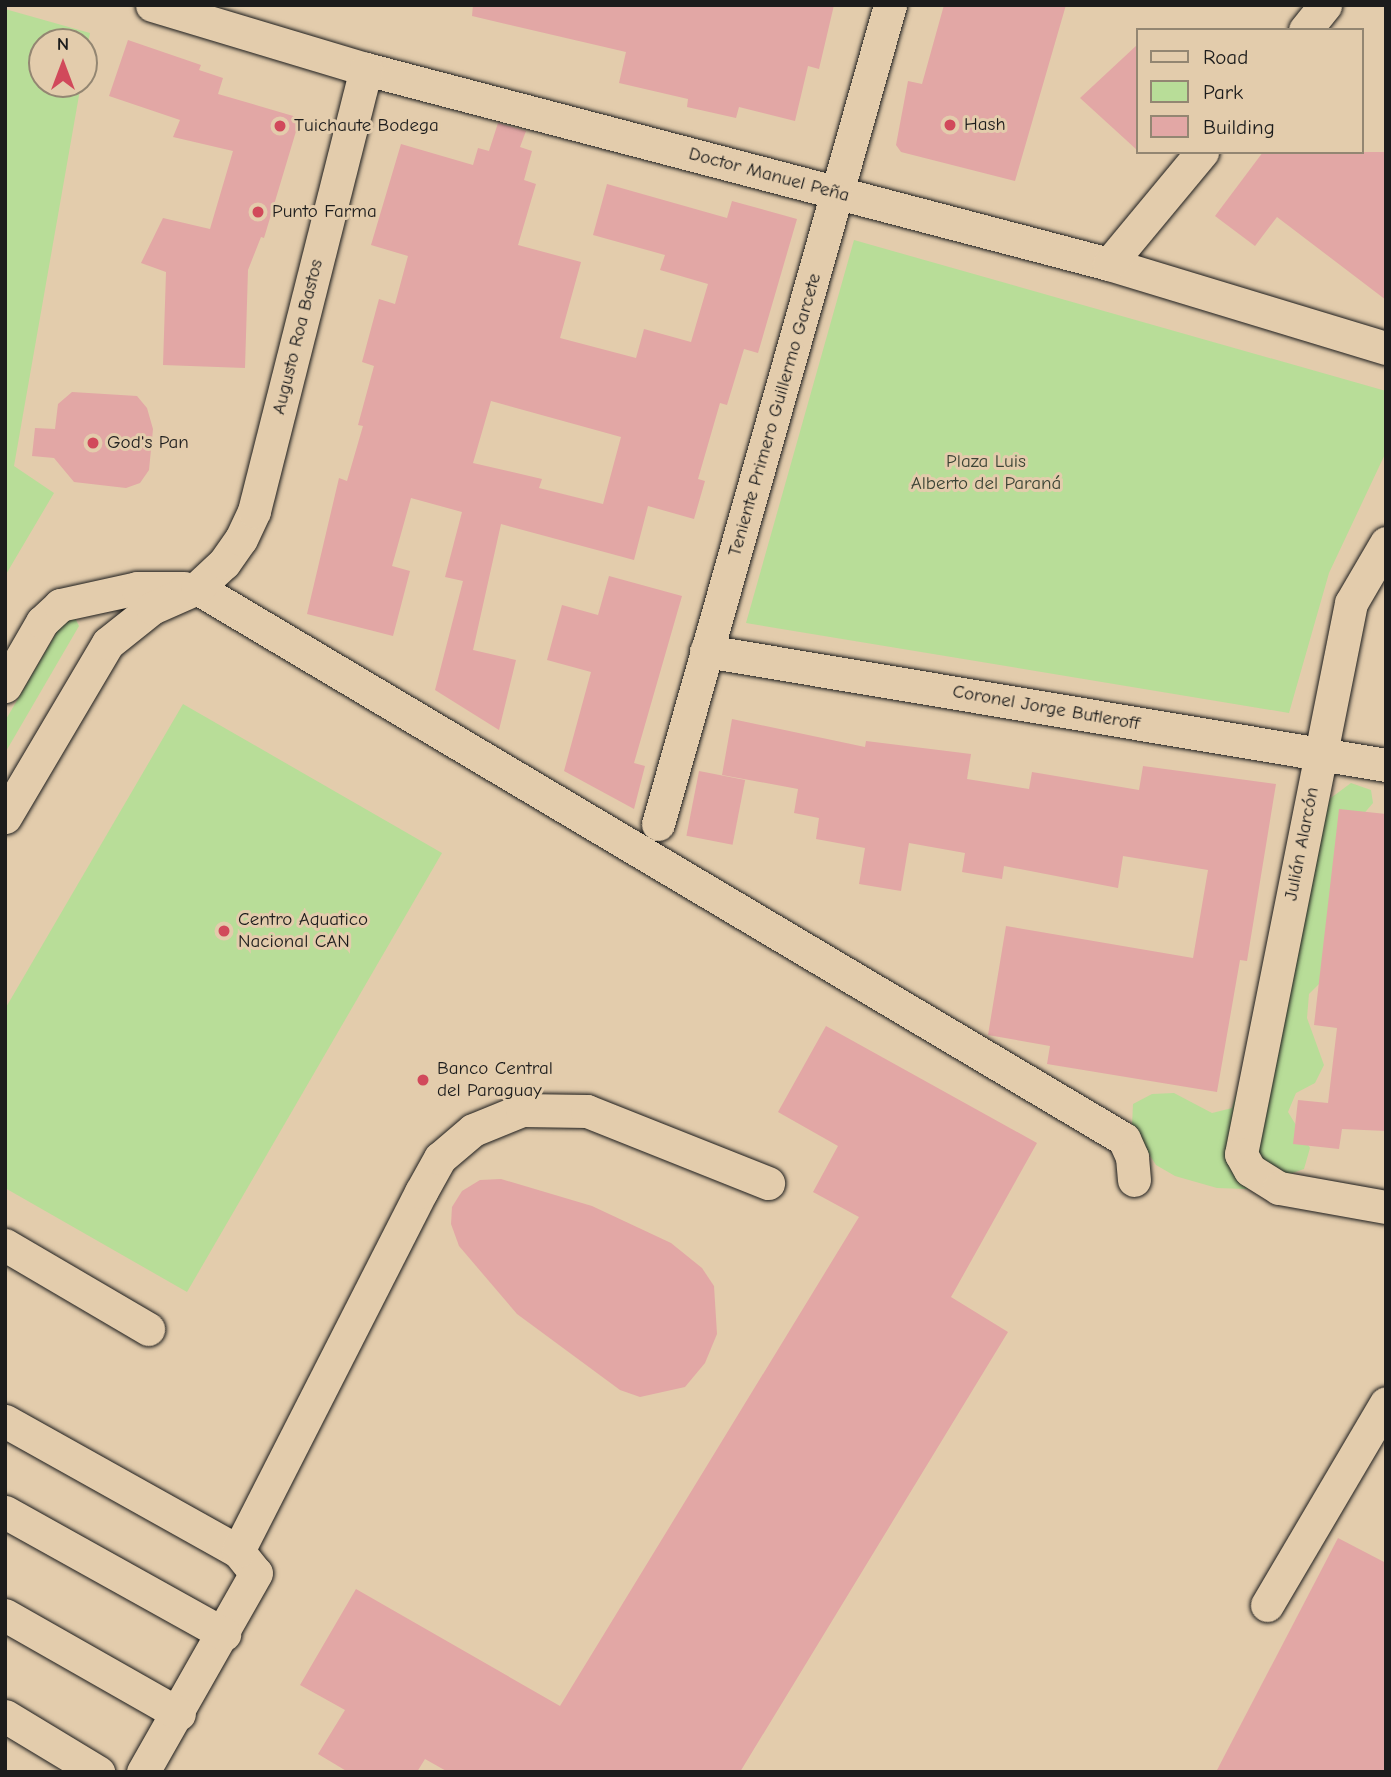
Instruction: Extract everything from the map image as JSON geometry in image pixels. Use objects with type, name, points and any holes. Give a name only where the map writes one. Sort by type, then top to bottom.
[{"type":"street","name":"Doctor Manuel Peña","points":[[152,5],[366,69],[1109,264],[1386,348]]},
{"type":"street","name":"Teniente Primero Guillermo Garcete","points":[[658,824],[839,193],[890,5]]},
{"type":"street","points":[[1307,28],[1325,5]]},
{"type":"street","name":"Augusto Roa Bastos","points":[[197,589],[224,563],[254,511],[366,69]]},
{"type":"street","points":[[1109,264],[1200,154]]},
{"type":"street","name":"Julián Alarcón","points":[[1386,542],[1351,603],[1241,1154],[1250,1170],[1279,1188],[1386,1207]]},
{"type":"street","points":[[5,686],[42,622],[60,605],[137,589],[197,589],[1124,1139],[1132,1157],[1134,1180]]},
{"type":"street","points":[[5,817],[108,643],[152,608],[197,589]]},
{"type":"street","name":"Coronel Jorge Butleroff","points":[[706,651],[1386,765]]},
{"type":"street","points":[[238,1551],[440,1157],[473,1130],[522,1110],[587,1111],[768,1183]]},
{"type":"street","points":[[5,1245],[148,1329]]},
{"type":"street","points":[[1267,1605],[1386,1403]]},
{"type":"street","points":[[5,1421],[238,1551],[256,1573],[224,1634],[143,1772]]},
{"type":"street","points":[[5,1512],[224,1634]]},
{"type":"street","points":[[8,1623],[178,1714]]},
{"type":"street","points":[[5,1716],[98,1772]]},
{"type":"green space","points":[[5,9],[72,28],[28,28],[28,98],[79,98],[14,466],[54,493],[5,576]]},
{"type":"green space","name":"Plaza Luis Alberto del Paraná","points":[[854,240],[1386,391],[1386,452],[1329,573],[1289,713],[746,623]]},
{"type":"green space","points":[[74,616],[79,626],[5,753],[5,721],[65,618]]},
{"type":"green space","name":"Centro Aquatico Nacional CAN","points":[[183,704],[442,853],[187,1292],[5,1188],[5,1009]]},
{"type":"green space","points":[[1351,783],[1371,790],[1373,803],[1349,831],[1330,973],[1309,994],[1307,1018],[1324,1065],[1315,1083],[1296,1093],[1288,1112],[1310,1148],[1304,1169],[1246,1189],[1217,1188],[1175,1176],[1156,1165],[1138,1137],[1132,1125],[1133,1104],[1152,1094],[1174,1093],[1212,1113],[1232,1108],[1328,800]]},
{"type":"building","points":[[473,5],[834,5],[819,69],[808,66],[795,121],[739,107],[736,118],[687,107],[688,99],[619,83],[626,52],[472,16]]},
{"type":"building","points":[[944,5],[1066,5],[1015,181],[901,152],[896,145],[908,81],[922,84]]},
{"type":"building","points":[[128,40],[201,65],[199,70],[223,78],[218,94],[300,118],[264,238],[261,237],[248,270],[245,368],[163,365],[166,272],[141,263],[163,218],[210,229],[233,151],[173,137],[180,120],[109,96]]},
{"type":"building","points":[[1136,46],[1136,149],[1080,98]]},
{"type":"building","points":[[498,123],[526,131],[520,147],[532,151],[524,180],[536,184],[518,245],[581,262],[560,338],[636,358],[644,329],[691,342],[708,284],[660,270],[665,255],[593,235],[607,184],[727,218],[732,201],[797,219],[758,353],[744,349],[727,405],[720,403],[698,479],[705,481],[694,519],[648,506],[634,560],[501,524],[473,650],[516,660],[499,730],[435,690],[463,581],[445,577],[462,512],[411,498],[392,566],[410,571],[393,636],[307,614],[339,478],[347,481],[363,426],[358,425],[374,366],[362,362],[379,299],[395,304],[408,256],[371,245],[401,144],[473,165],[478,148],[489,151]],"holes":[[[491,401],[621,437],[603,504],[539,488],[542,479],[473,463]]]},
{"type":"building","points":[[1386,152],[1386,300],[1277,217],[1255,246],[1215,216],[1262,154]]},
{"type":"building","name":"God's Pan","points":[[72,392],[137,396],[147,408],[153,429],[149,470],[140,483],[126,488],[74,482],[54,458],[32,456],[35,428],[55,429],[58,404]]},
{"type":"building","points":[[609,576],[682,596],[634,763],[645,766],[634,809],[564,771],[591,672],[547,660],[562,605],[598,615]]},
{"type":"building","points":[[732,719],[865,747],[866,741],[971,754],[967,779],[1029,789],[1032,772],[1139,790],[1143,766],[1276,784],[1247,961],[1240,960],[1217,1092],[1047,1064],[1050,1046],[988,1035],[1006,926],[1193,958],[1208,870],[1123,856],[1118,888],[1004,866],[1002,879],[962,872],[965,853],[909,843],[901,891],[859,884],[865,848],[816,839],[819,818],[794,813],[798,789],[722,775]]},
{"type":"building","points":[[699,771],[745,780],[733,845],[686,836]]},
{"type":"building","points":[[1339,809],[1386,814],[1386,1131],[1342,1129],[1339,1149],[1293,1144],[1298,1100],[1328,1103],[1337,1028],[1314,1025]]},
{"type":"building","points":[[826,1026],[1037,1143],[951,1297],[1008,1332],[740,1772],[448,1772],[425,1759],[417,1772],[348,1772],[318,1754],[345,1710],[300,1685],[356,1589],[560,1706],[859,1217],[813,1192],[838,1146],[778,1112]]},
{"type":"building","points":[[501,1179],[592,1206],[671,1243],[702,1268],[714,1286],[717,1334],[705,1363],[685,1387],[640,1397],[620,1390],[517,1314],[459,1246],[451,1224],[452,1207],[462,1191],[480,1180]]},
{"type":"building","points":[[1338,1538],[1386,1563],[1386,1772],[1216,1772]]},
{"type":"place","name":"Hash","points":[[950,125]]},
{"type":"place","name":"Tuichaute Bodega","points":[[280,126]]},
{"type":"place","name":"Punto Farma","points":[[258,212]]},
{"type":"place","name":"God's Pan","points":[[93,443]]},
{"type":"place","name":"Centro Aquatico Nacional CAN","points":[[224,931]]},
{"type":"place","name":"Banco Central del Paraguay","points":[[423,1080]]}]
